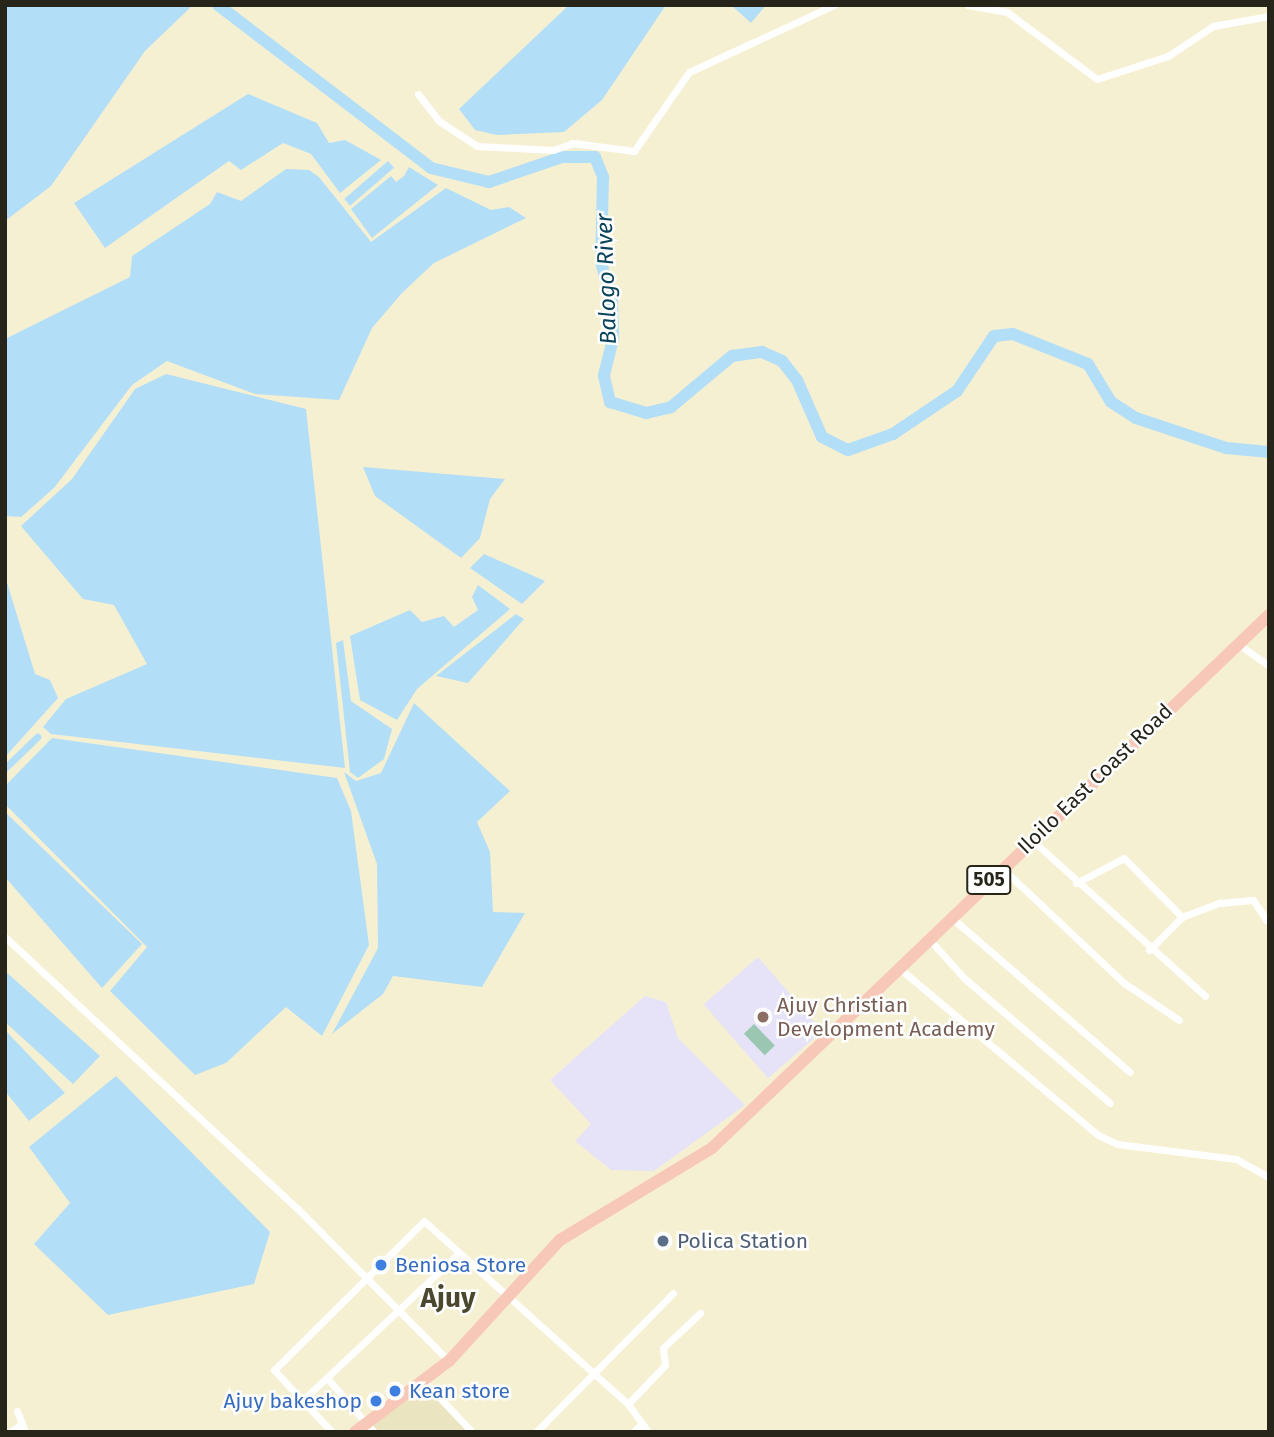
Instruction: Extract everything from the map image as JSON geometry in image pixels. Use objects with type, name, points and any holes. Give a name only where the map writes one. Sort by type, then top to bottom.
[{"type":"main road","name":"Iloilo East Coast Road","points":[[508,1298],[560,1240],[712,1148],[930,940],[1002,867],[1269,615]]},
{"type":"main road","name":"505","points":[[365,1429],[449,1361],[508,1298]]},
{"type":"street","points":[[418,94],[439,121],[477,146],[553,150],[573,143],[634,151],[689,72],[835,5]]},
{"type":"street","points":[[968,5],[1007,12],[1097,79],[1168,56],[1213,26],[1269,16]]},
{"type":"street","points":[[1237,643],[1269,666]]},
{"type":"street","points":[[1032,839],[1149,950],[1205,996]]},
{"type":"street","points":[[1076,883],[1124,858],[1182,917]]},
{"type":"street","points":[[1002,867],[1124,983],[1179,1020]]},
{"type":"street","points":[[1149,950],[1182,917],[1219,903],[1253,900],[1267,921]]},
{"type":"street","points":[[951,918],[1130,1072]]},
{"type":"street","points":[[5,937],[368,1278],[449,1361]]},
{"type":"street","points":[[930,940],[964,978],[1110,1103]]},
{"type":"street","points":[[899,968],[1098,1135],[1117,1144],[1237,1159],[1269,1177]]},
{"type":"street","points":[[332,1432],[274,1370],[424,1221],[628,1404],[648,1432]]},
{"type":"street","points":[[303,1400],[397,1307],[458,1254]]},
{"type":"street","points":[[536,1432],[597,1377],[673,1293]]},
{"type":"street","points":[[628,1404],[665,1365],[663,1348],[700,1313]]},
{"type":"street","points":[[327,1378],[365,1429]]},
{"type":"street","points":[[423,1380],[472,1432]]},
{"type":"street","points":[[10,1432],[24,1428],[17,1411]]},
{"type":"street","points":[[633,1432],[642,1424]]},
{"type":"shaded area","name":"Ajuy Christian Development Academy","points":[[758,957],[822,1031],[768,1078],[704,1004]]},
{"type":"shaded area","points":[[645,996],[666,1002],[678,1038],[745,1105],[654,1171],[611,1170],[575,1141],[591,1124],[550,1080]]},
{"type":"shaded area","points":[[424,1381],[469,1432],[376,1432],[369,1425]]},
{"type":"green space","points":[[754,1024],[775,1046],[765,1055],[744,1034]]},
{"type":"water","points":[[5,5],[193,5],[145,51],[51,186],[5,221]]},
{"type":"water","points":[[569,5],[666,5],[602,100],[564,132],[497,135],[475,130],[459,109]]},
{"type":"water","points":[[731,5],[766,5],[751,23]]},
{"type":"water","points":[[248,94],[317,123],[329,143],[345,140],[381,160],[340,193],[311,154],[283,143],[241,170],[229,161],[105,248],[74,203]]},
{"type":"water","points":[[388,161],[394,168],[350,206],[344,199]]},
{"type":"water","points":[[409,167],[438,185],[372,238],[351,209],[391,176],[396,182],[404,176]]},
{"type":"water","points":[[286,169],[309,170],[319,177],[371,242],[446,188],[491,210],[509,207],[526,218],[434,263],[402,293],[372,328],[339,400],[255,394],[167,361],[132,385],[54,488],[21,517],[5,516],[5,339],[130,277],[132,256],[210,204],[217,192],[241,201]]},
{"type":"water","points":[[166,374],[306,409],[345,768],[51,734],[43,727],[66,699],[147,664],[114,605],[83,599],[21,526],[72,479],[135,389]]},
{"type":"water","points":[[363,467],[505,479],[490,499],[480,538],[461,558],[375,496]]},
{"type":"water","points":[[484,554],[545,581],[522,604],[470,568]]},
{"type":"water","points":[[5,576],[35,674],[50,680],[58,698],[5,757]]},
{"type":"water","points":[[478,585],[510,609],[417,689],[397,720],[360,700],[350,636],[410,610],[422,622],[444,616],[454,627],[478,610],[472,597]]},
{"type":"water","points":[[516,614],[524,619],[468,683],[436,676]]},
{"type":"water","points":[[343,640],[351,701],[392,729],[384,759],[358,778],[350,772],[336,643]]},
{"type":"water","points":[[414,703],[510,791],[477,822],[490,852],[493,912],[525,913],[482,987],[393,976],[383,994],[332,1034],[378,948],[377,864],[344,772],[356,781],[381,773]]},
{"type":"water","points":[[52,738],[337,778],[351,811],[369,945],[322,1036],[286,1007],[226,1063],[195,1075],[110,991],[147,947],[5,804],[6,785]]},
{"type":"water","points":[[5,812],[142,944],[102,988],[5,877]]},
{"type":"water","points":[[5,971],[100,1056],[73,1084],[5,1022]]},
{"type":"water","points":[[5,1030],[65,1093],[29,1121],[5,1091]]},
{"type":"water","points":[[116,1076],[270,1232],[254,1284],[108,1315],[34,1244],[70,1203],[29,1147]]},
{"type":"waterway","name":"Balogo River","points":[[218,5],[431,168],[489,182],[562,157],[595,157],[603,177],[601,262],[612,302],[613,339],[604,376],[610,402],[646,413],[671,407],[732,356],[762,352],[782,361],[797,380],[822,437],[848,450],[893,434],[957,391],[994,336],[1013,334],[1088,364],[1111,402],[1136,418],[1226,448],[1269,452]]},
{"type":"waterway","points":[[5,768],[37,737]]},
{"type":"place","name":"Ajuy Christian Development Academy","points":[[763,1017]]},
{"type":"place","name":"Polica Station","points":[[663,1241]]},
{"type":"place","name":"Beniosa Store","points":[[381,1265]]},
{"type":"place","name":"Kean store","points":[[395,1391]]},
{"type":"place","name":"Ajuy bakeshop","points":[[376,1401]]},
{"type":"district","name":"Ajuy","points":[[448,1298]]}]
